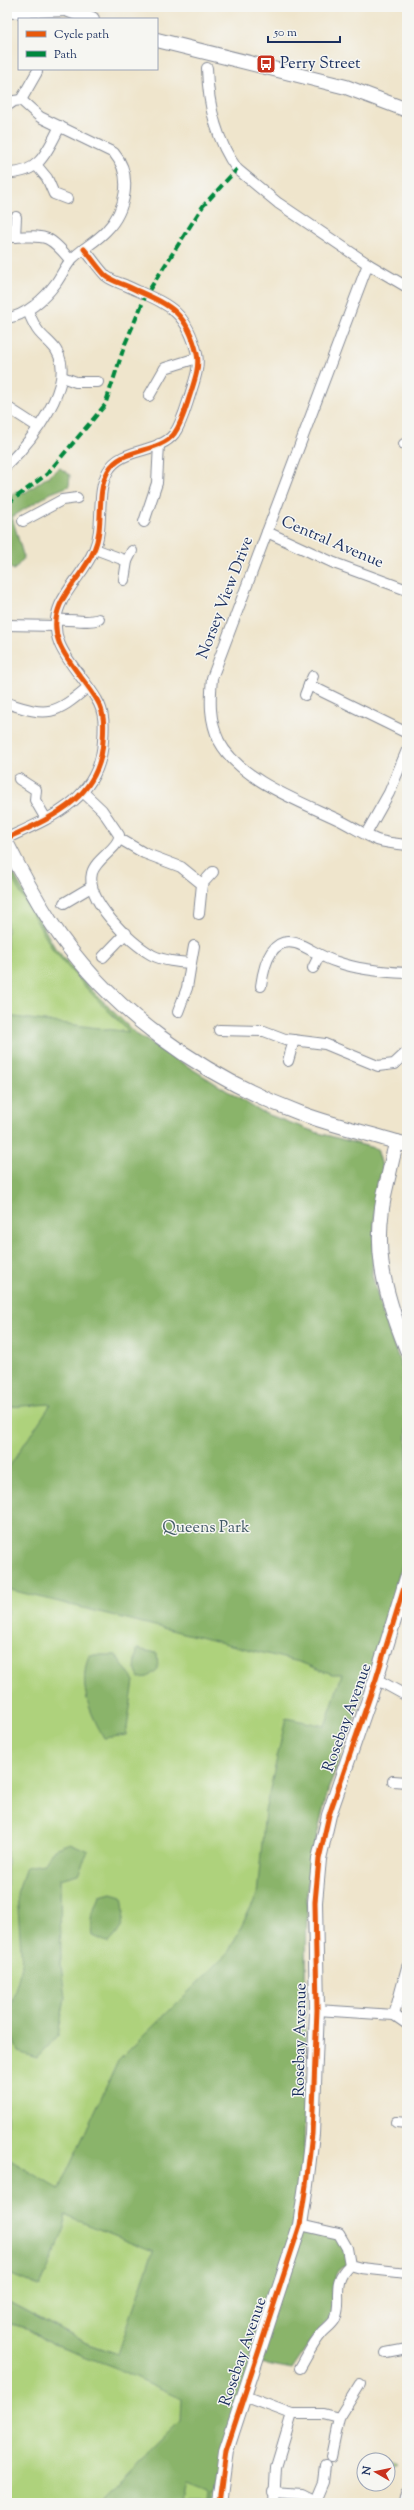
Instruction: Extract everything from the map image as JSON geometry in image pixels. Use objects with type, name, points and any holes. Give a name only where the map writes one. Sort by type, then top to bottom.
[{"type":"street","points":[[7,11],[64,8],[89,18]]},
{"type":"street","points":[[158,40],[346,87],[407,110]]},
{"type":"street","points":[[207,68],[207,96],[212,113],[232,162],[237,169],[278,203],[368,264],[407,287]]},
{"type":"street","points":[[21,100],[36,72]]},
{"type":"street","points":[[7,106],[14,101],[21,100]]},
{"type":"street","points":[[7,318],[28,310],[48,293],[70,260],[107,230],[126,191],[125,176],[121,164],[114,153],[60,126],[40,118],[21,100]]},
{"type":"street","points":[[7,173],[20,173],[36,166],[60,126]]},
{"type":"street","points":[[36,166],[47,178],[54,194],[67,199]]},
{"type":"street","points":[[16,217],[11,237],[41,236],[49,238],[70,260]]},
{"type":"street","points":[[7,838],[46,819],[84,793],[100,766],[104,727],[98,700],[63,652],[56,623],[60,605],[85,568],[95,549],[102,487],[109,468],[129,455],[159,444],[169,438],[179,426],[196,377],[197,358],[188,327],[176,310],[107,276],[84,249]]},
{"type":"street","name":"Norsey View Drive","points":[[368,264],[212,678],[210,704],[212,723],[220,741],[230,756],[242,768],[294,798],[377,840],[407,845]]},
{"type":"street","points":[[7,465],[38,427],[48,412],[62,377],[62,367],[56,351],[38,331],[28,310]]},
{"type":"street","points":[[149,396],[165,368],[197,358]]},
{"type":"street","points":[[62,377],[76,382],[98,382]]},
{"type":"street","points":[[7,406],[38,427]]},
{"type":"street","points":[[144,522],[157,483],[159,444]]},
{"type":"street","points":[[23,521],[62,500],[77,498]]},
{"type":"street","name":"Central Avenue","points":[[267,532],[334,563],[407,590]]},
{"type":"street","points":[[95,549],[127,561]]},
{"type":"street","points":[[124,580],[127,561],[132,551]]},
{"type":"street","points":[[7,625],[56,623],[73,619],[92,621],[99,619]]},
{"type":"street","points":[[309,685],[407,733]]},
{"type":"street","points":[[7,703],[44,713],[63,706],[88,687]]},
{"type":"street","points":[[366,834],[389,793],[407,750]]},
{"type":"street","points":[[19,779],[36,790],[35,800],[46,819]]},
{"type":"street","points":[[84,793],[114,824],[120,839],[144,853],[181,867],[202,884]]},
{"type":"street","points":[[120,839],[97,862],[92,871],[91,887],[101,908],[126,933],[151,954],[160,958],[191,963]]},
{"type":"street","points":[[7,844],[35,897],[68,946],[102,985],[156,1034],[198,1063],[243,1089],[301,1114],[402,1144],[380,1205],[378,1236],[380,1261],[387,1293],[407,1350]]},
{"type":"street","points":[[199,914],[202,884],[213,872]]},
{"type":"street","points":[[64,904],[91,887]]},
{"type":"street","points":[[103,957],[126,933]]},
{"type":"street","points":[[261,986],[267,958],[278,946],[287,943],[302,946],[319,956],[350,966],[407,973]]},
{"type":"street","points":[[178,1012],[187,988],[194,946]]},
{"type":"street","points":[[313,968],[319,956]]},
{"type":"street","points":[[218,1030],[264,1031],[294,1040],[325,1044],[378,1066],[394,1064],[407,1052]]},
{"type":"street","points":[[288,1061],[294,1040]]},
{"type":"street","name":"Rosebay Avenue","points":[[219,2503],[226,2451],[300,2225],[312,2134],[317,2010],[315,1902],[319,1858],[340,1780],[404,1605],[407,1578]]},
{"type":"street","name":"Rosebay Avenue","points":[[376,1679],[407,1696]]},
{"type":"street","points":[[394,1780],[407,1782]]},
{"type":"street","points":[[394,2015],[407,1967]]},
{"type":"street","points":[[317,2010],[394,2015],[407,2024]]},
{"type":"street","points":[[396,2122],[407,2123]]},
{"type":"street","points":[[300,2225],[338,2234],[347,2248],[350,2265]]},
{"type":"street","points":[[350,2265],[360,2268],[407,2273]]},
{"type":"street","points":[[300,2368],[321,2333],[334,2320],[338,2305],[338,2284],[341,2272],[350,2265]]},
{"type":"street","points":[[386,2353],[407,2349]]},
{"type":"street","points":[[331,2457],[340,2418],[360,2384]]},
{"type":"street","points":[[244,2396],[292,2414],[323,2414],[340,2418]]},
{"type":"street","points":[[274,2503],[273,2492],[276,2467],[292,2414]]},
{"type":"street","points":[[273,2492],[302,2494],[318,2502],[325,2466]]},
{"type":"street","points":[[405,2503],[407,2494]]},
{"type":"green space","points":[[60,468],[70,475],[69,486],[51,493],[12,517],[24,558],[14,570],[7,566],[7,500],[15,492],[26,492]]},
{"type":"green space","name":"Queens Park","points":[[7,862],[55,948],[90,988],[136,1034],[261,1112],[315,1132],[377,1149],[383,1170],[376,1186],[372,1275],[386,1325],[407,1381],[407,1549],[360,1703],[328,1790],[312,1856],[307,1891],[304,2154],[215,2503],[7,2503],[7,2322],[23,2326],[51,2344],[114,2366],[118,2354],[86,2343],[7,2301]]},
{"type":"green space","name":"Queens Park","points":[[7,862],[55,948],[90,988],[136,1034],[261,1112],[315,1132],[377,1149],[383,1170],[376,1186],[372,1275],[386,1325],[407,1381],[407,1549],[360,1703],[328,1790],[312,1856],[307,1891],[304,2154],[294,2222],[214,2495],[211,2494],[210,2503],[207,2503],[208,2493],[188,2485],[183,2503],[98,2503],[180,2422],[181,2398],[114,2367],[51,2344],[23,2326],[7,2322],[7,2301],[86,2343],[118,2354],[153,2251],[64,2215],[65,2228],[40,2287],[7,2273],[7,2158],[59,2189],[118,2061],[228,1953],[257,1895],[265,1811],[286,1718],[325,1726],[342,1674],[332,1674],[299,1662],[7,1589],[7,1470],[51,1404],[7,1407],[7,1016],[129,1032],[89,991],[53,950],[7,869]]},
{"type":"green space","points":[[137,1649],[157,1653],[158,1669],[148,1677],[139,1678],[135,1669]]},
{"type":"green space","points":[[89,1655],[116,1655],[134,1681],[126,1735],[104,1738],[94,1718],[85,1688],[86,1666]]},
{"type":"green space","points":[[70,1843],[88,1851],[78,1874],[60,1879],[61,1965],[65,1998],[58,2036],[37,2058],[18,2052],[11,2033],[10,2009],[22,1965],[17,1893],[26,1867],[44,1864],[54,1849]]},
{"type":"green space","points":[[112,1893],[122,1896],[124,1917],[121,1927],[109,1943],[93,1936],[91,1918],[99,1896]]},
{"type":"green space","points":[[300,2225],[339,2234],[350,2265],[341,2268],[336,2274],[332,2296],[333,2307],[329,2319],[312,2339],[292,2369],[256,2362]]},
{"type":"green space","points":[[396,2460],[401,2463],[396,2466]]},
{"type":"marked path","points":[[7,504],[47,474],[105,405],[125,344],[146,295],[203,206],[237,169]]},
{"type":"cycle path","points":[[7,838],[41,822],[71,803],[83,791],[93,777],[100,761],[104,725],[100,705],[66,656],[56,632],[56,619],[60,605],[87,564],[94,550],[99,530],[102,490],[108,471],[114,463],[122,458],[159,445],[174,434],[184,415],[197,369],[197,354],[187,326],[180,317],[163,303],[108,278],[84,249]]},
{"type":"cycle path","points":[[219,2503],[226,2451],[300,2225],[312,2134],[317,2010],[315,1902],[319,1859],[329,1815],[376,1679],[407,1578]]},
{"type":"place","name":"Perry Street","points":[[266,64]]}]
